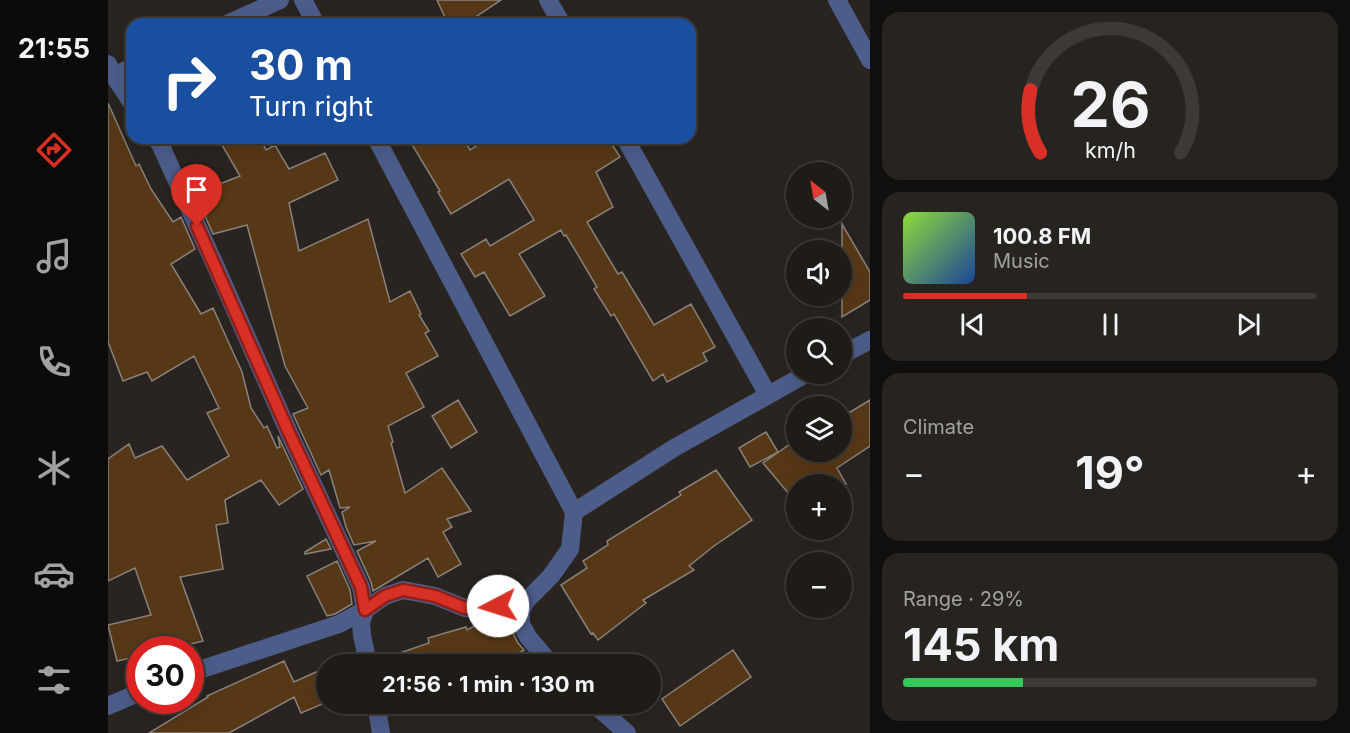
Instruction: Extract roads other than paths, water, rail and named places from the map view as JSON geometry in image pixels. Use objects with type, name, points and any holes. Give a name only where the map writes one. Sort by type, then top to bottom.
[{"type":"street","points":[[240,18],[279,0]]},
{"type":"street","points":[[303,0],[313,18]]},
{"type":"street","points":[[548,0],[558,18]]},
{"type":"street","points":[[837,0],[870,60]]},
{"type":"street","points":[[126,68],[111,70],[126,94]]},
{"type":"street","points":[[160,144],[212,256],[285,424],[361,587],[365,610],[361,622],[366,654]]},
{"type":"street","points":[[379,144],[574,512],[570,549],[550,576],[526,601],[521,611],[521,624],[528,637],[542,654]]},
{"type":"street","points":[[628,144],[768,395]]},
{"type":"street","points":[[852,349],[870,339]]},
{"type":"street","points":[[574,512],[674,447],[788,384]]},
{"type":"street","points":[[204,668],[339,624],[385,596],[403,590],[435,596],[465,608],[486,610],[510,602],[526,601]]},
{"type":"street","points":[[108,706],[126,698]]},
{"type":"street","points":[[378,714],[381,733]]},
{"type":"street","points":[[605,714],[627,733]]}]
